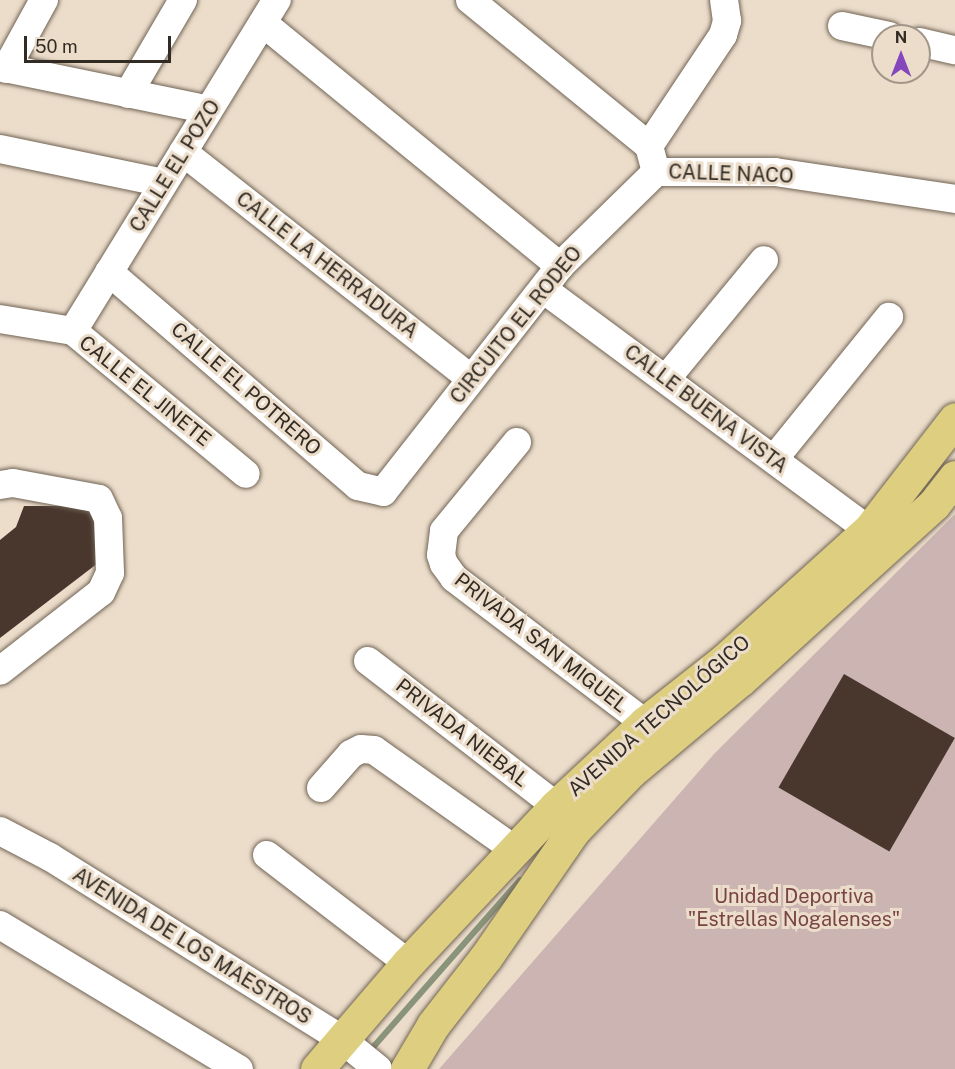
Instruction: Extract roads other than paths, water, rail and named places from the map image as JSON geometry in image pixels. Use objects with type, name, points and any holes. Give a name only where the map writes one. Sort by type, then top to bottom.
[{"type":"main road","name":"AVENIDA TECNOLÓGICO","points":[[316,1069],[343,1041],[408,963],[556,806],[645,723],[726,659],[869,530],[955,419]]},
{"type":"main road","name":"AVENIDA TECNOLÓGICO","points":[[407,1069],[432,1025],[486,957],[574,830],[631,771],[740,680],[934,504],[955,477]]},
{"type":"street","points":[[44,0],[3,68],[209,110]]},
{"type":"street","points":[[128,94],[183,0]]},
{"type":"street","name":"CALLE NACO","points":[[470,0],[652,159],[775,172],[955,199]]},
{"type":"street","name":"CIRCUITO EL RODEO","points":[[387,488],[560,266],[652,159],[723,35],[727,21],[724,0]]},
{"type":"street","points":[[270,12],[560,266]]},
{"type":"street","name":"CALLE EL POZO","points":[[73,331],[270,12]]},
{"type":"street","points":[[842,26],[871,32]]},
{"type":"street","points":[[931,45],[955,50]]},
{"type":"street","points":[[0,149],[164,183]]},
{"type":"street","name":"CALLE LA HERRADURA","points":[[183,152],[471,379]]},
{"type":"street","points":[[666,379],[764,260]]},
{"type":"street","name":"CALLE EL POTRERO","points":[[109,272],[358,486],[378,493],[387,488]]},
{"type":"street","name":"CALLE BUENA VISTA","points":[[543,288],[869,530]]},
{"type":"street","points":[[774,459],[889,317]]},
{"type":"street","name":"CALLE EL JINETE","points":[[0,319],[73,331],[246,474]]},
{"type":"street","name":"PRIVADA SAN MIGUEL","points":[[517,442],[444,531],[441,555],[444,564],[454,578],[645,723]]},
{"type":"street","points":[[0,485],[13,483],[99,499],[108,518],[110,573],[101,592],[0,671]]},
{"type":"street","name":"PRIVADA NIEBAL","points":[[368,661],[556,806]]},
{"type":"street","points":[[321,788],[351,754],[361,749],[374,750],[515,850]]},
{"type":"street","name":"AVENIDA DE LOS MAESTROS","points":[[0,831],[50,857],[343,1041],[378,1069]]},
{"type":"street","points":[[267,855],[408,963]]},
{"type":"street","points":[[0,925],[239,1069]]},
{"type":"waterway","points":[[368,1053],[520,880]]},
{"type":"park label","name":"Unidad Deportiva \"Estrellas Nogalenses\"","points":[[794,908]]}]
